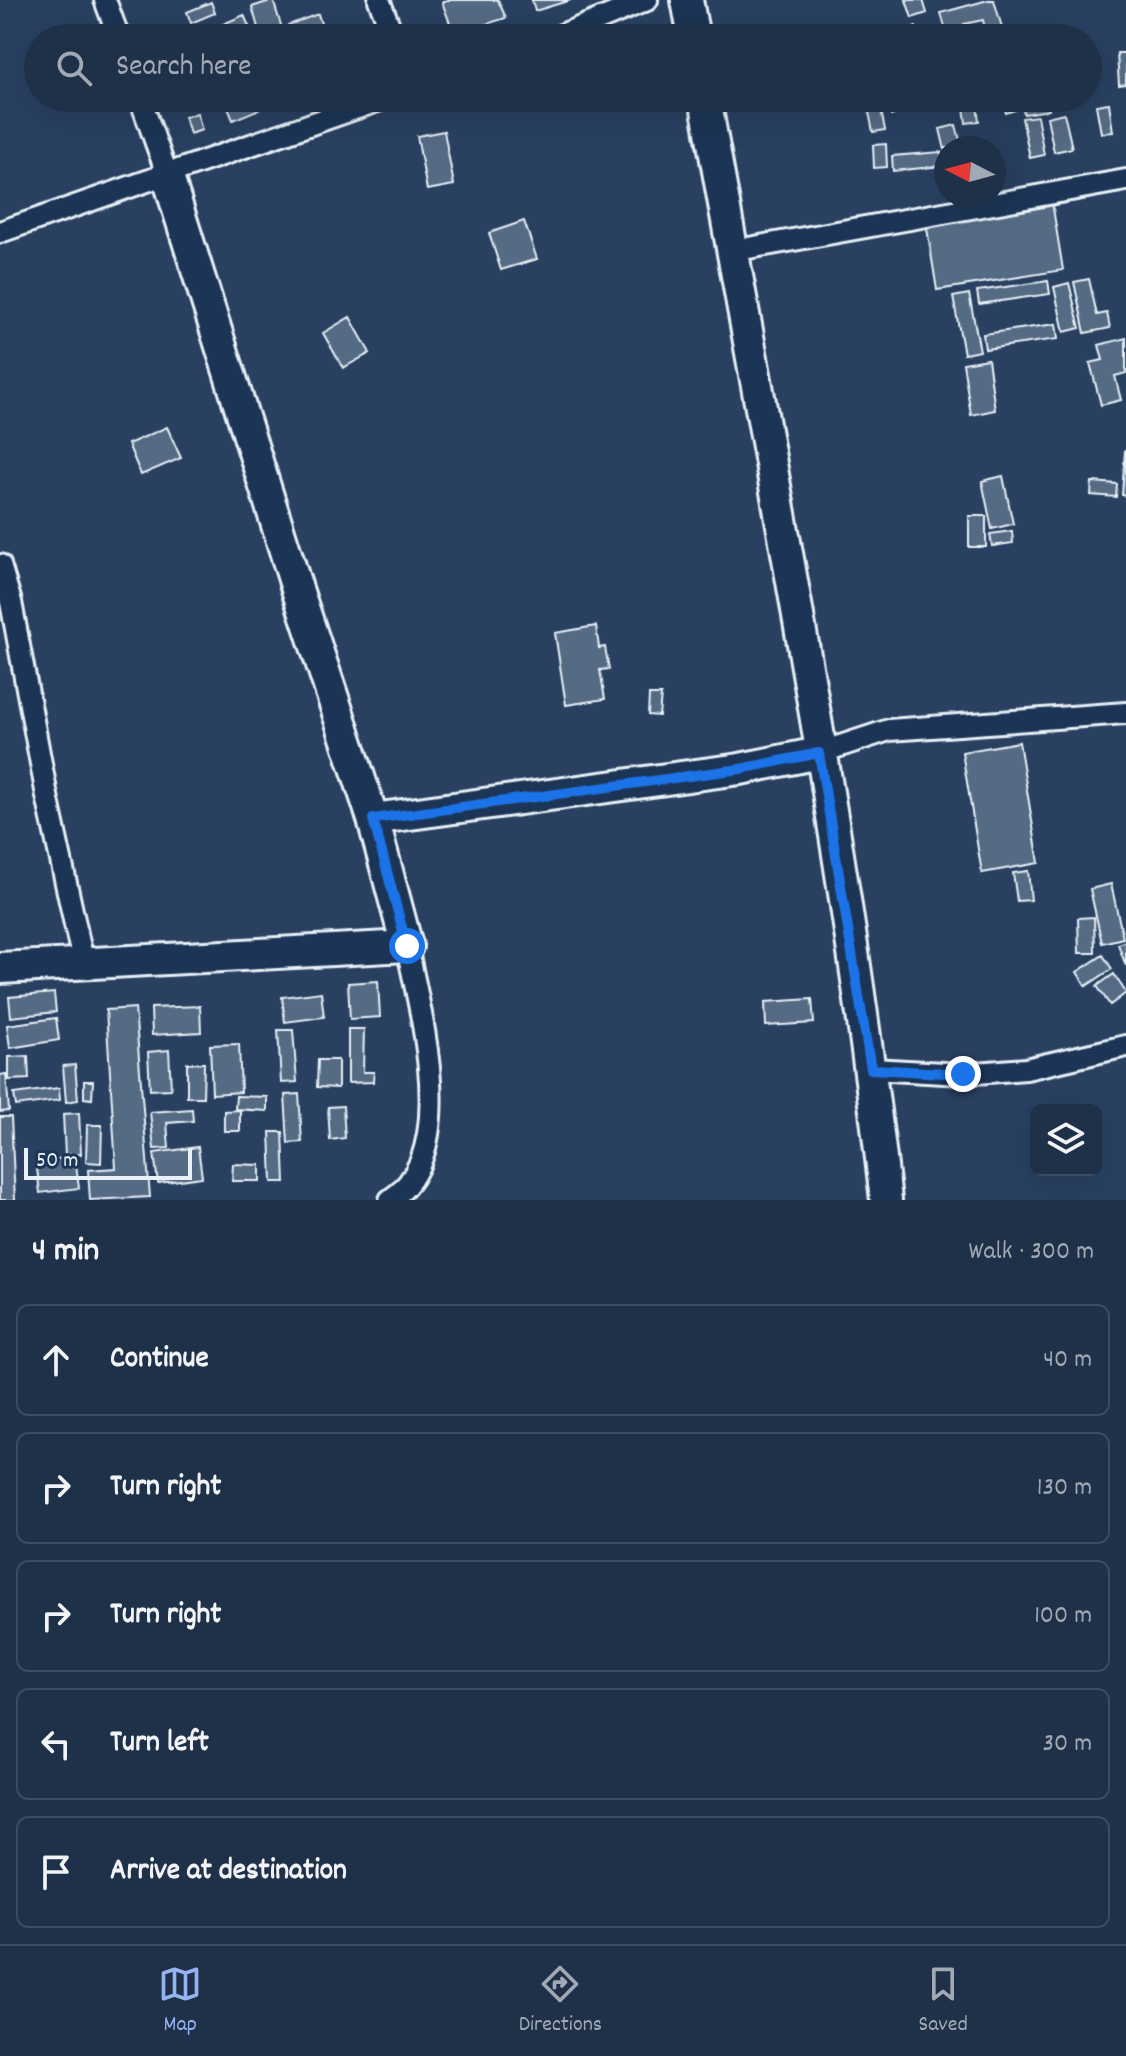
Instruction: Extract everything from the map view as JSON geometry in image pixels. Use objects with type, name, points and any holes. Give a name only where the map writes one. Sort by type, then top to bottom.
[{"type":"street","points":[[105,0],[114,24]]},
{"type":"street","points":[[379,0],[388,24]]},
{"type":"street","points":[[588,24],[647,0]]},
{"type":"street","points":[[687,0],[691,24]]},
{"type":"street","points":[[145,112],[373,819],[407,946],[426,1043],[429,1126],[425,1150],[412,1181],[390,1200]]},
{"type":"street","points":[[0,232],[346,112]]},
{"type":"street","points":[[707,112],[871,1069],[886,1200]]},
{"type":"street","points":[[732,251],[1126,180]]},
{"type":"street","points":[[1,570],[83,961]]},
{"type":"street","points":[[373,819],[740,769],[819,753],[889,730],[1126,713]]},
{"type":"street","points":[[0,968],[83,961],[407,946]]},
{"type":"street","points":[[871,1069],[963,1074],[1026,1069],[1126,1046]]},
{"type":"building","points":[[273,0],[281,24],[257,24],[252,7]]},
{"type":"building","points":[[498,0],[506,18],[486,24],[450,24],[442,2]]},
{"type":"building","points":[[532,0],[571,0],[535,11]]},
{"type":"building","points":[[906,0],[923,0],[927,13],[912,18]]},
{"type":"building","points":[[994,0],[1001,24],[984,24],[983,20],[944,24],[941,13]]},
{"type":"building","points":[[211,2],[215,13],[191,23],[187,12]]},
{"type":"building","points":[[318,14],[321,24],[291,24]]},
{"type":"building","points":[[244,15],[248,24],[223,24]]},
{"type":"building","points":[[1117,53],[1126,53],[1126,84],[1119,85]]},
{"type":"building","points":[[1109,103],[1113,132],[1101,133],[1097,112],[1102,112],[1102,104]]},
{"type":"building","points":[[230,112],[252,112],[233,120]]},
{"type":"building","points":[[869,112],[881,112],[885,130],[873,132]]},
{"type":"building","points":[[965,112],[978,112],[979,121],[966,123]]},
{"type":"building","points":[[197,113],[202,130],[190,134],[185,117]]},
{"type":"building","points":[[1064,113],[1072,148],[1054,152],[1047,117]]},
{"type":"building","points":[[1037,116],[1044,155],[1030,158],[1022,118]]},
{"type":"building","points":[[956,125],[959,136],[942,136],[940,129]]},
{"type":"building","points":[[444,131],[454,185],[427,190],[417,136]]},
{"type":"building","points":[[886,144],[887,167],[874,168],[873,145]]},
{"type":"building","points":[[934,153],[934,167],[893,171],[892,156]]},
{"type":"building","points":[[1052,202],[1063,270],[937,290],[926,222]]},
{"type":"building","points":[[524,221],[537,259],[501,270],[489,233]]},
{"type":"building","points":[[1089,279],[1097,315],[1107,313],[1110,328],[1085,333],[1074,282]]},
{"type":"building","points":[[1048,281],[1050,294],[979,304],[977,291]]},
{"type":"building","points":[[1069,283],[1080,328],[1064,332],[1054,287]]},
{"type":"building","points":[[969,294],[980,351],[964,354],[953,297]]},
{"type":"building","points":[[350,317],[370,353],[343,368],[323,333]]},
{"type":"building","points":[[1056,324],[1058,339],[985,349],[983,334]]},
{"type":"building","points":[[1126,338],[1126,373],[1115,376],[1121,400],[1101,405],[1090,363],[1103,360],[1099,345]]},
{"type":"building","points":[[988,359],[995,410],[971,415],[963,363]]},
{"type":"building","points":[[167,427],[181,458],[141,475],[128,444]]},
{"type":"building","points":[[1126,450],[1126,496],[1122,495]]},
{"type":"building","points":[[1003,476],[1013,524],[992,529],[982,481]]},
{"type":"building","points":[[1092,482],[1117,484],[1116,497],[1091,495]]},
{"type":"building","points":[[969,516],[986,516],[986,547],[969,547]]},
{"type":"building","points":[[1012,531],[1013,543],[992,546],[990,534]]},
{"type":"building","points":[[596,626],[599,648],[605,647],[609,669],[600,670],[605,699],[566,705],[555,633]]},
{"type":"building","points":[[649,695],[661,695],[659,716],[648,715]]},
{"type":"building","points":[[1019,742],[1039,863],[982,873],[962,752]]},
{"type":"building","points":[[1028,871],[1031,900],[1017,901],[1013,873]]},
{"type":"building","points":[[1111,884],[1123,938],[1102,943],[1090,889]]},
{"type":"building","points":[[1094,917],[1095,953],[1079,953],[1078,918]]},
{"type":"building","points":[[1126,941],[1126,966],[1118,944]]},
{"type":"building","points":[[1103,955],[1112,969],[1086,986],[1077,972]]},
{"type":"building","points":[[1114,974],[1126,993],[1110,1005],[1097,986]]},
{"type":"building","points":[[378,981],[380,1017],[350,1019],[348,983]]},
{"type":"building","points":[[321,992],[324,1017],[285,1022],[282,997]]},
{"type":"building","points":[[54,993],[56,1012],[11,1017],[9,997]]},
{"type":"building","points":[[812,999],[814,1023],[766,1026],[765,1002]]},
{"type":"building","points":[[200,1006],[201,1032],[152,1035],[151,1008]]},
{"type":"building","points":[[135,1008],[150,1197],[90,1200],[88,1170],[116,1168],[106,1010]]},
{"type":"building","points":[[56,1018],[59,1040],[10,1048],[7,1025]]},
{"type":"building","points":[[348,1029],[364,1029],[363,1072],[374,1072],[373,1082],[348,1083]]},
{"type":"building","points":[[278,1030],[293,1030],[297,1082],[281,1083]]},
{"type":"building","points":[[239,1044],[241,1092],[212,1094],[210,1045]]},
{"type":"building","points":[[169,1050],[171,1089],[150,1090],[148,1052]]},
{"type":"building","points":[[28,1056],[29,1079],[9,1080],[9,1057]]},
{"type":"building","points":[[318,1060],[338,1060],[338,1088],[317,1087]]},
{"type":"building","points":[[187,1063],[204,1063],[203,1097],[187,1097]]},
{"type":"building","points":[[75,1065],[78,1100],[66,1102],[63,1066]]},
{"type":"building","points":[[6,1074],[9,1111],[0,1112],[0,1075]]},
{"type":"building","points":[[84,1081],[93,1081],[92,1099],[84,1098]]},
{"type":"building","points":[[59,1088],[60,1100],[16,1106],[14,1094]]},
{"type":"building","points":[[299,1094],[302,1142],[288,1143],[285,1095]]},
{"type":"building","points":[[236,1096],[267,1097],[267,1111],[235,1109]]},
{"type":"building","points":[[343,1106],[345,1138],[330,1140],[328,1107]]},
{"type":"building","points":[[192,1109],[193,1121],[167,1123],[169,1148],[154,1149],[150,1112]]},
{"type":"building","points":[[240,1110],[240,1131],[224,1131],[224,1111]]},
{"type":"building","points":[[79,1113],[81,1154],[65,1155],[63,1114]]},
{"type":"building","points":[[0,1117],[11,1117],[15,1200],[0,1200]]},
{"type":"building","points":[[87,1125],[102,1125],[101,1163],[86,1162]]},
{"type":"building","points":[[270,1132],[283,1132],[285,1182],[272,1182]]},
{"type":"building","points":[[198,1147],[202,1177],[158,1183],[154,1153]]},
{"type":"building","points":[[75,1157],[79,1188],[40,1193],[36,1161]]},
{"type":"building","points":[[233,1164],[260,1165],[260,1181],[232,1181]]},
{"type":"route","points":[[407,946],[373,819],[502,799],[740,769],[819,753],[871,1069],[963,1074]]}]
